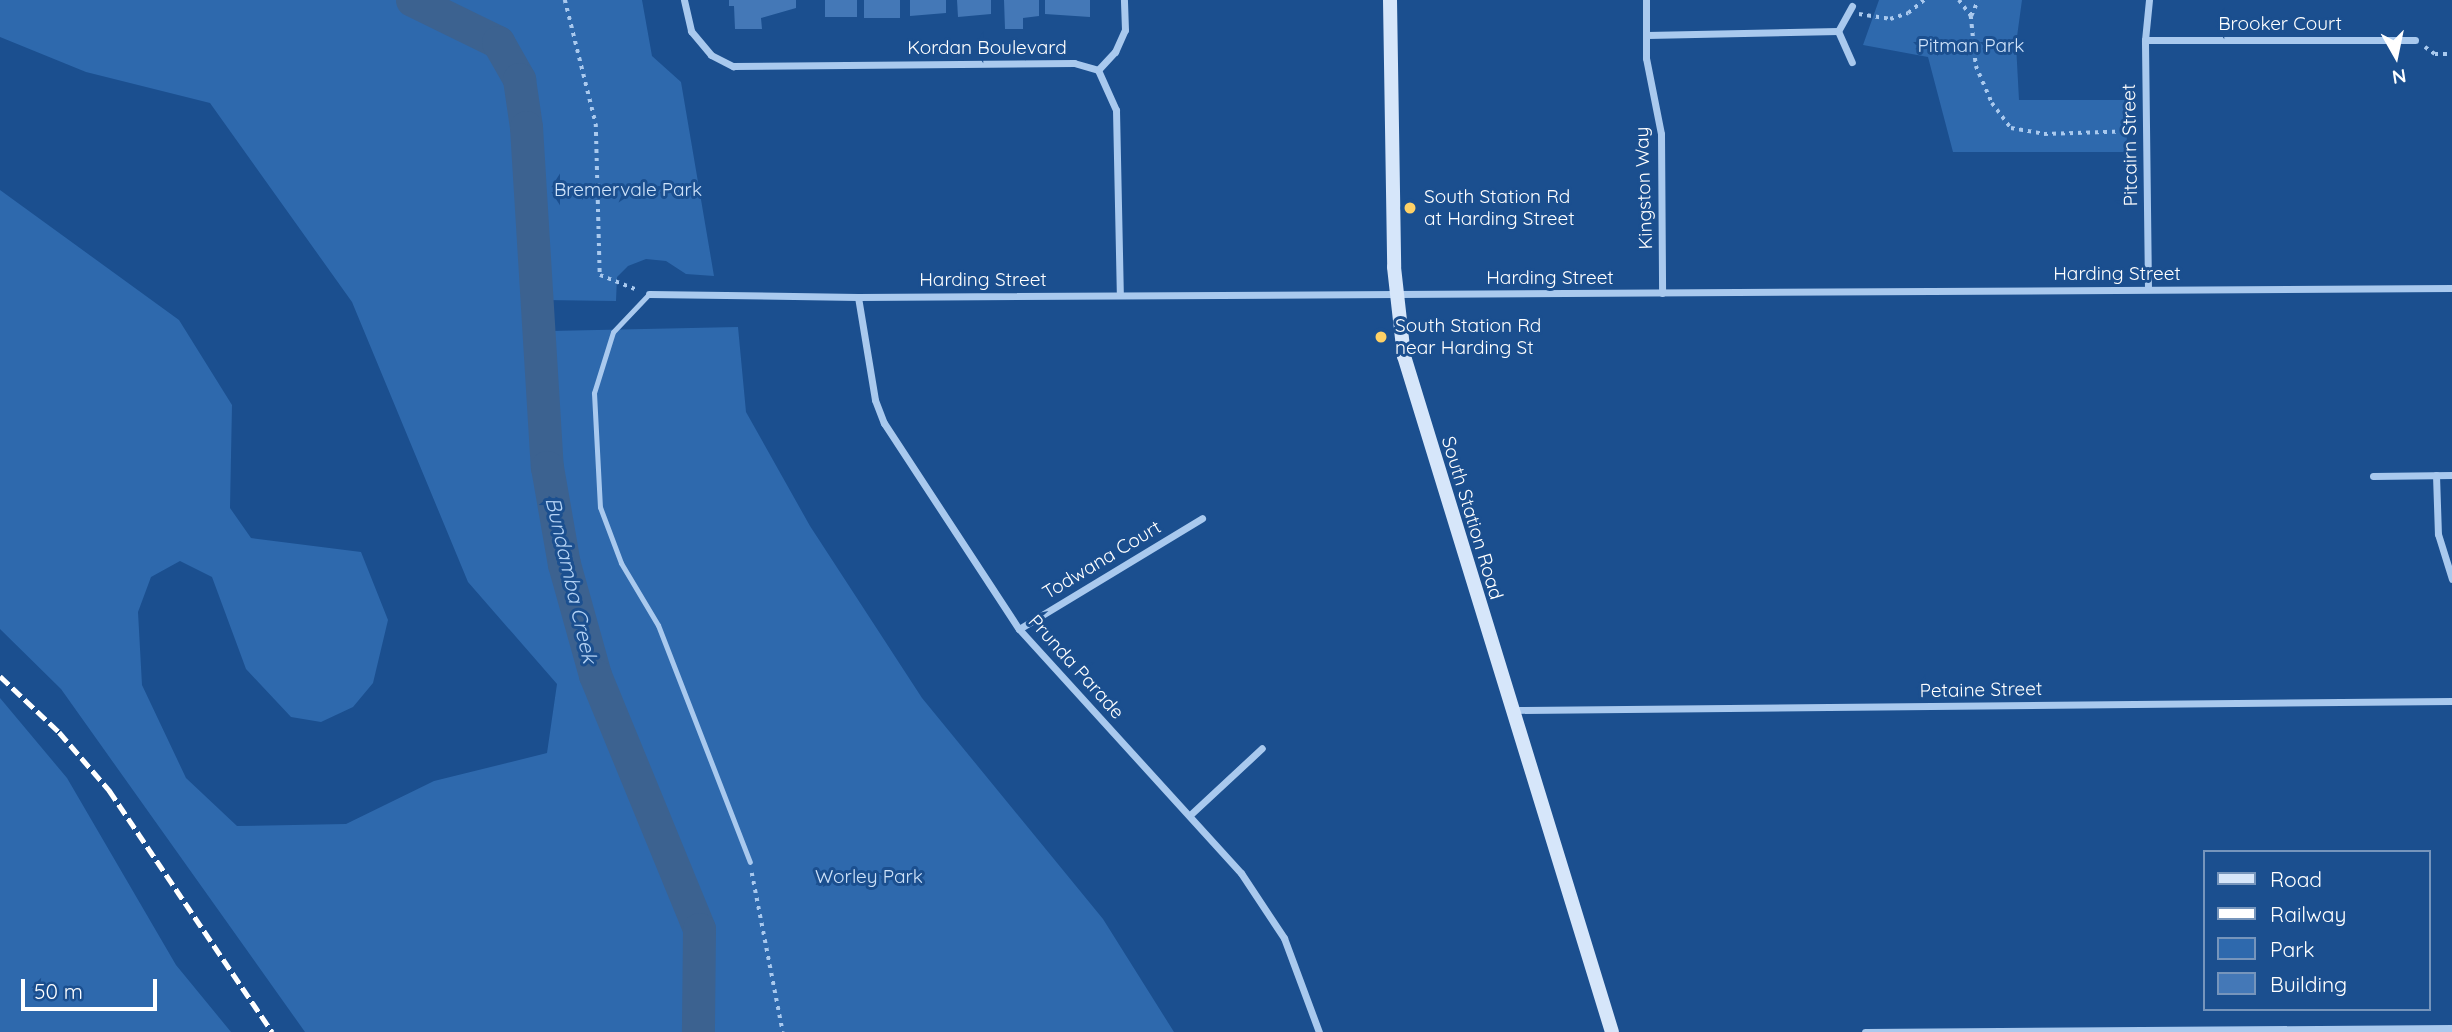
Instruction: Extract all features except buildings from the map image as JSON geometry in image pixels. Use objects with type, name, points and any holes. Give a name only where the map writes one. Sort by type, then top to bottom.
[{"type":"main road","name":"South Station Road","points":[[1390,0],[1395,293],[1412,387],[1612,1032]]},
{"type":"street","name":"Kordan Boulevard","points":[[684,0],[691,31],[711,55],[733,66],[1074,63],[1098,70]]},
{"type":"street","points":[[1120,295],[1116,110],[1098,70],[1115,52],[1125,30],[1124,0]]},
{"type":"street","name":"Kingston Way","points":[[1646,0],[1647,35],[1661,134],[1662,293]]},
{"type":"street","name":"Pitcairn Street","points":[[2148,289],[2145,40],[2149,0]]},
{"type":"street","points":[[1838,31],[1852,6]]},
{"type":"street","points":[[1647,35],[1838,31]]},
{"type":"street","points":[[1838,31],[1852,62]]},
{"type":"street","name":"Brooker Court","points":[[2145,40],[2415,40]]},
{"type":"street","name":"Harding Street","points":[[649,294],[858,297],[2452,288]]},
{"type":"street","name":"Prunda Parade","points":[[858,297],[875,400],[884,424],[1019,629],[1241,873],[1284,938],[1320,1032]]},
{"type":"street","points":[[2436,475],[2438,534],[2452,579]]},
{"type":"street","points":[[2373,476],[2452,475]]},
{"type":"street","name":"Todwana Court","points":[[1019,629],[1202,518]]},
{"type":"street","name":"Petaine Street","points":[[1510,710],[2452,701]]},
{"type":"street","points":[[1190,815],[1262,748]]},
{"type":"street","points":[[1865,1032],[2452,1028]]},
{"type":"lane","points":[[649,294],[613,332],[594,393],[600,507],[621,563],[658,625],[750,862]]},
{"type":"path","points":[[565,0],[596,124],[600,275],[649,294]]},
{"type":"path","points":[[1838,31],[1857,13],[1890,19],[1908,13],[1924,0]]},
{"type":"path","points":[[1959,0],[1971,16]]},
{"type":"path","points":[[1978,0],[1971,16],[1976,66],[1992,103],[2011,128],[2045,134],[2122,129],[2145,133]]},
{"type":"path","points":[[2415,40],[2435,54],[2452,54]]},
{"type":"path","points":[[750,862],[783,1032]]},
{"type":"green space","points":[[0,0],[642,0],[652,56],[681,82],[714,276],[686,274],[666,261],[646,259],[628,266],[617,277],[616,301],[544,300],[550,331],[738,327],[746,412],[810,526],[922,698],[1103,919],[1174,1032],[305,1032],[61,689],[0,629],[0,190],[179,320],[232,405],[230,508],[251,538],[361,552],[388,620],[373,683],[353,707],[321,722],[291,717],[246,669],[212,577],[180,561],[151,577],[138,612],[142,685],[186,778],[237,826],[346,824],[434,781],[547,753],[557,684],[468,582],[352,302],[210,103],[86,72],[0,37]]},
{"type":"green space","name":"Pitman Park","points":[[1879,0],[2022,0],[2016,44],[2019,100],[2126,100],[2127,152],[1953,152],[1928,57],[1863,45]]},
{"type":"green space","points":[[0,698],[67,778],[176,965],[231,1032],[0,1032]]},
{"type":"waterway","name":"Bundamba Creek","points":[[412,0],[498,42],[519,79],[526,127],[547,467],[564,564],[595,675],[699,929],[698,1032]]},
{"type":"railway","points":[[0,676],[59,732],[109,790],[272,1032]]},
{"type":"place","name":"South Station Rd at Harding Street","points":[[1410,208]]},
{"type":"place","name":"South Station Rd near Harding St","points":[[1381,337]]},
{"type":"park label","name":"Bremervale Park","points":[[628,190]]},
{"type":"park label","name":"Worley Park","points":[[869,877]]}]
